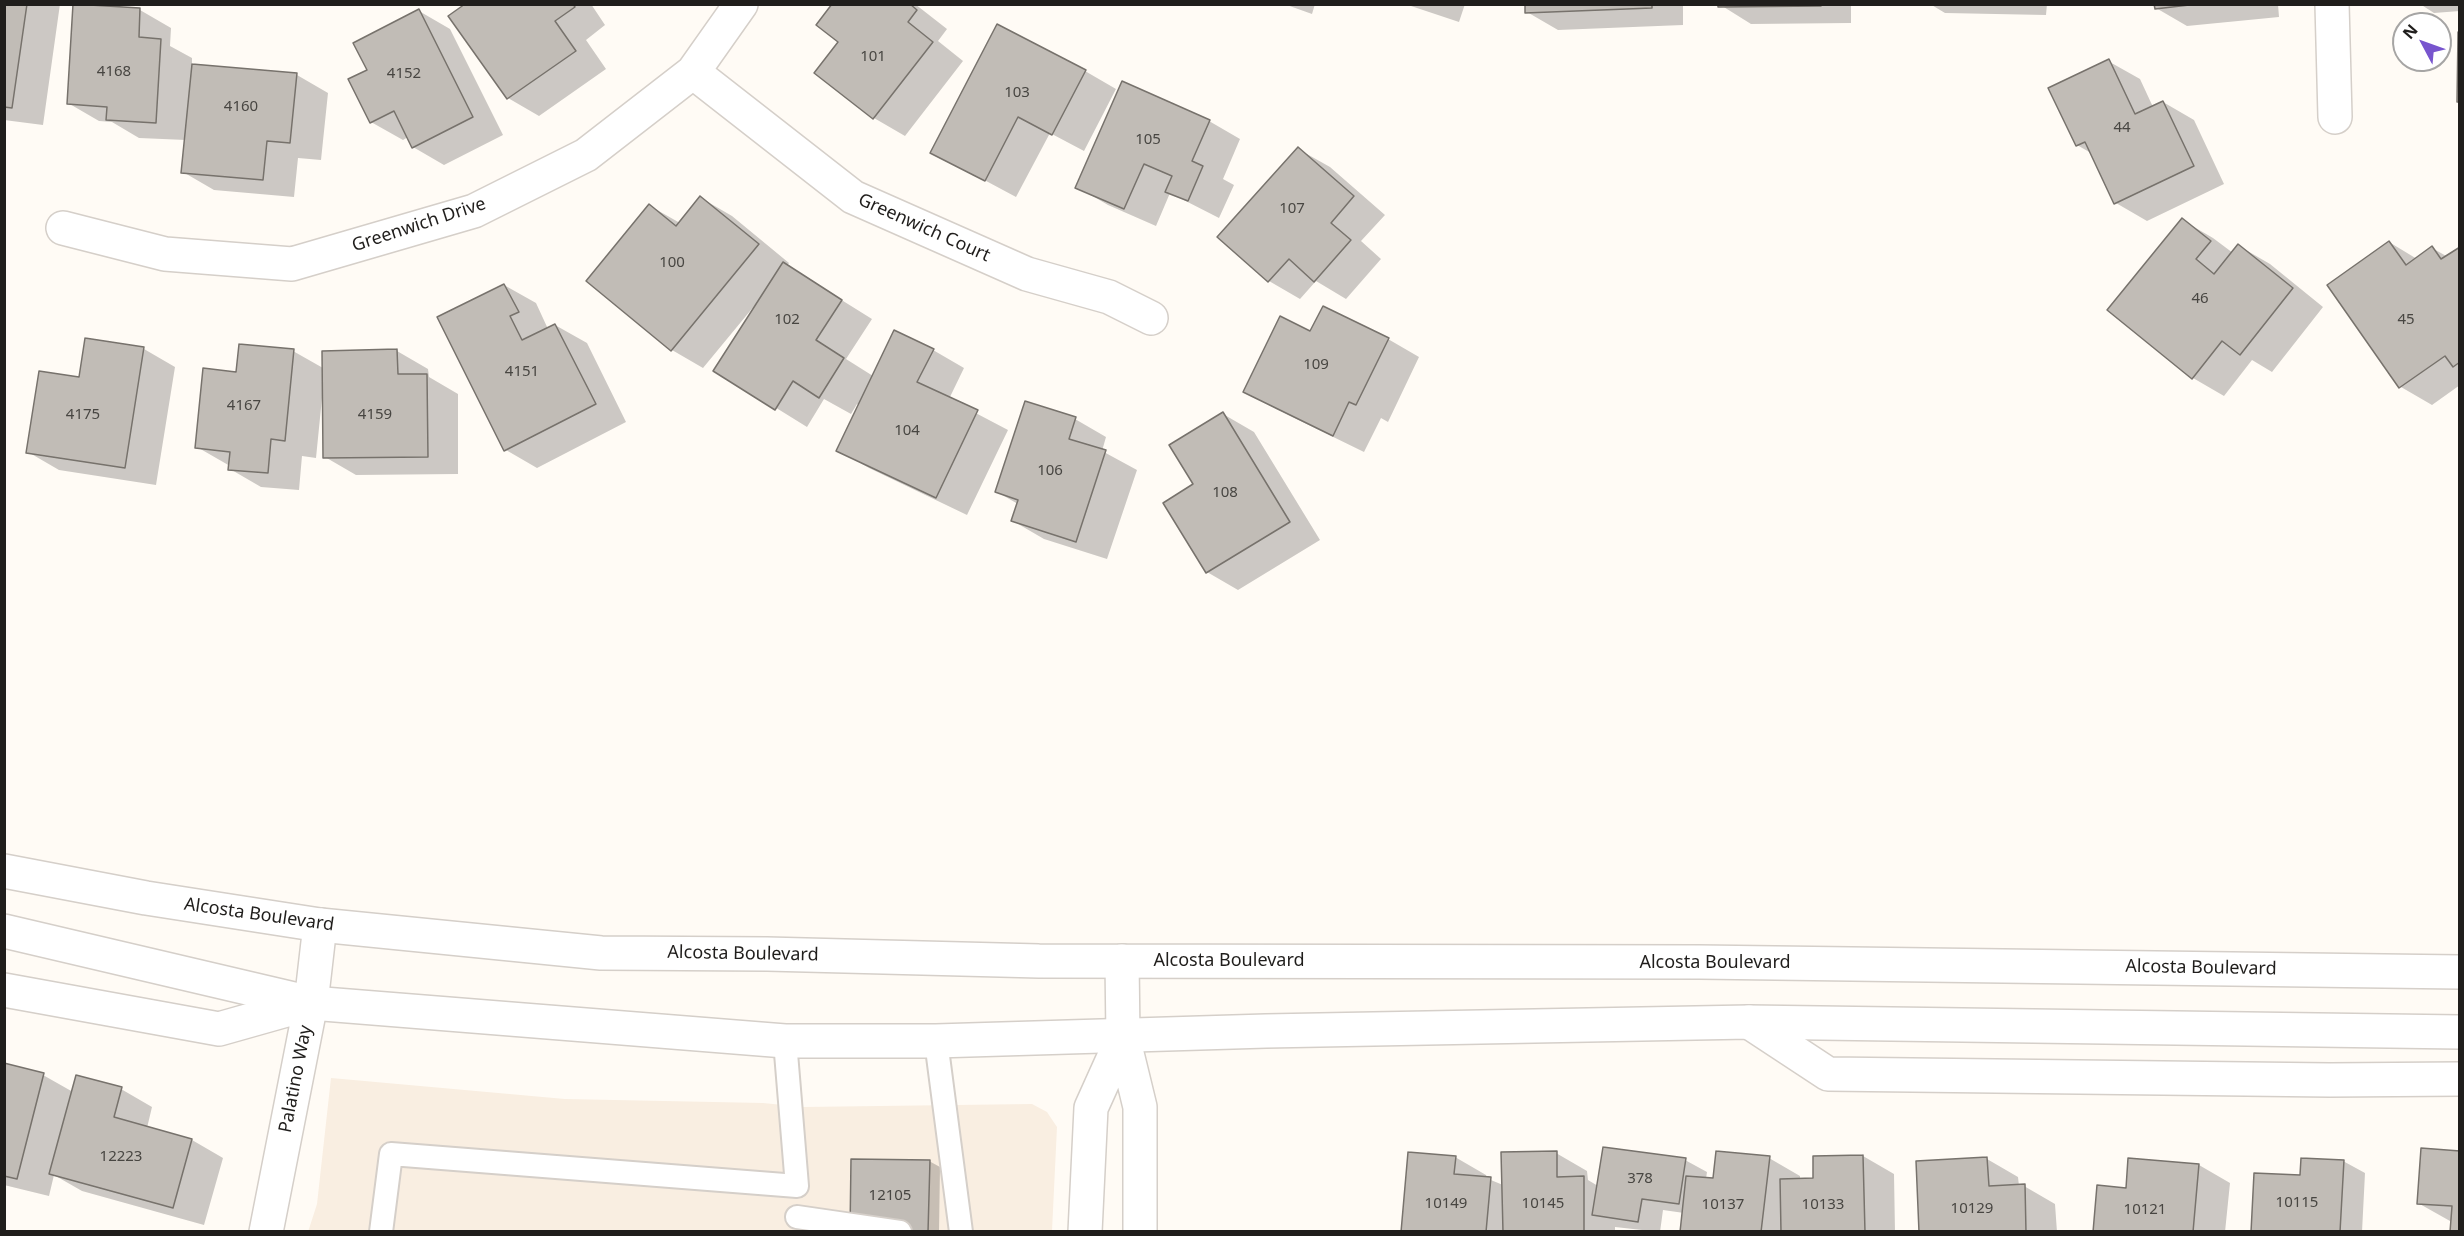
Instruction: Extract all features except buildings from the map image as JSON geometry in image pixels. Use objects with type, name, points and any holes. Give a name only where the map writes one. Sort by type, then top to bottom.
[{"type":"main road","name":"Greenwich Drive","points":[[63,228],[165,254],[292,264],[474,211],[586,155],[693,72],[741,4]]},
{"type":"main road","points":[[2332,4],[2334,117]]},
{"type":"main road","name":"Greenwich Court","points":[[693,72],[853,197],[1027,273],[1109,297],[1151,318]]},
{"type":"main road","name":"Alcosta Boulevard","points":[[4,871],[146,898],[320,925],[601,953],[1122,961],[1722,963],[2460,972]]},
{"type":"main road","name":"Palatino Way","points":[[266,1232],[311,1003],[320,925]]},
{"type":"main road","points":[[4,931],[311,1003],[785,1041],[936,1041],[1266,1031],[1749,1022],[2460,1032]]},
{"type":"main road","points":[[1122,961],[1123,1037],[1140,1107],[1140,1232]]},
{"type":"main road","points":[[4,990],[219,1029],[311,1003]]},
{"type":"main road","points":[[1749,1022],[1828,1074],[2330,1080],[2460,1079]]},
{"type":"main road","points":[[1085,1232],[1090,1108],[1123,1037]]},
{"type":"lane","points":[[381,1232],[391,1154],[797,1186],[785,1041]]},
{"type":"lane","points":[[936,1041],[961,1232]]},
{"type":"lane","points":[[797,1218],[900,1232]]},
{"type":"shaded area","points":[[331,1078],[565,1099],[763,1103],[803,1107],[1032,1104],[1047,1112],[1057,1127],[1052,1231],[308,1232],[317,1204]]}]
